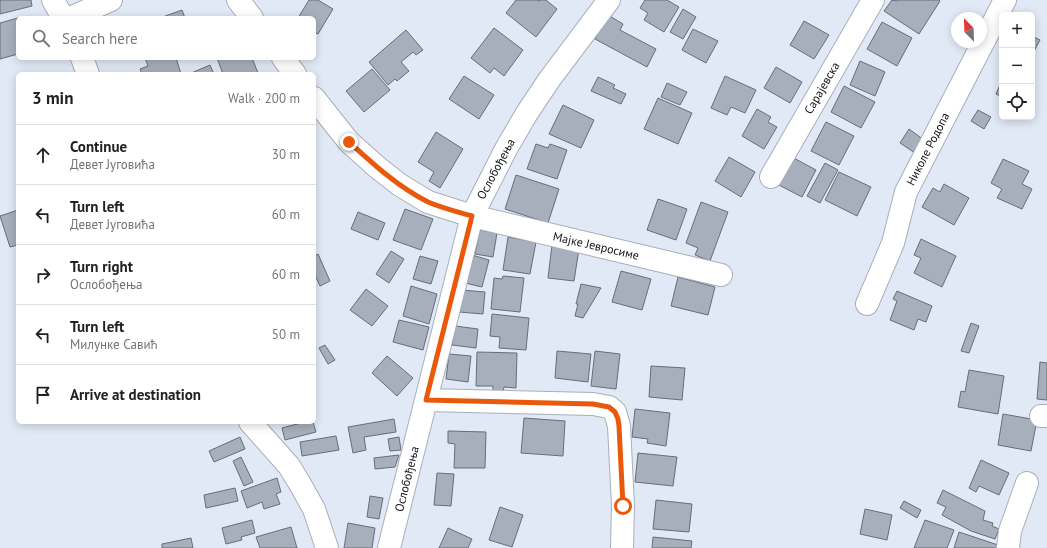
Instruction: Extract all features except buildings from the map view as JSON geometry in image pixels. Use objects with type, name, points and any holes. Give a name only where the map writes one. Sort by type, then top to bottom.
[{"type":"street","points":[[53,0],[62,16]]},
{"type":"street","points":[[74,16],[110,0]]},
{"type":"street","points":[[238,0],[250,16]]},
{"type":"street","name":"Ослобођења","points":[[389,548],[472,216],[506,149],[527,113],[549,80],[608,0]]},
{"type":"street","name":"Сарајевска","points":[[771,177],[873,0]]},
{"type":"street","name":"Николе Родопа","points":[[867,304],[893,243],[906,192],[1005,0]]},
{"type":"street","points":[[83,60],[87,72]]},
{"type":"street","points":[[284,60],[293,72]]},
{"type":"street","name":"Мајке Јевросиме","points":[[316,101],[349,142],[376,167],[400,185],[428,202],[472,216],[721,275]]},
{"type":"street","points":[[426,400],[593,404],[609,407],[615,412],[619,426],[623,506],[622,548]]},
{"type":"street","points":[[252,424],[289,466],[300,484],[314,509],[327,548]]},
{"type":"street","points":[[1008,548],[1010,531],[1027,483]]},
{"type":"route","points":[[349,142],[376,167],[400,185],[428,202],[472,216],[426,400],[593,404],[609,407],[615,412],[619,426],[623,506]]}]
